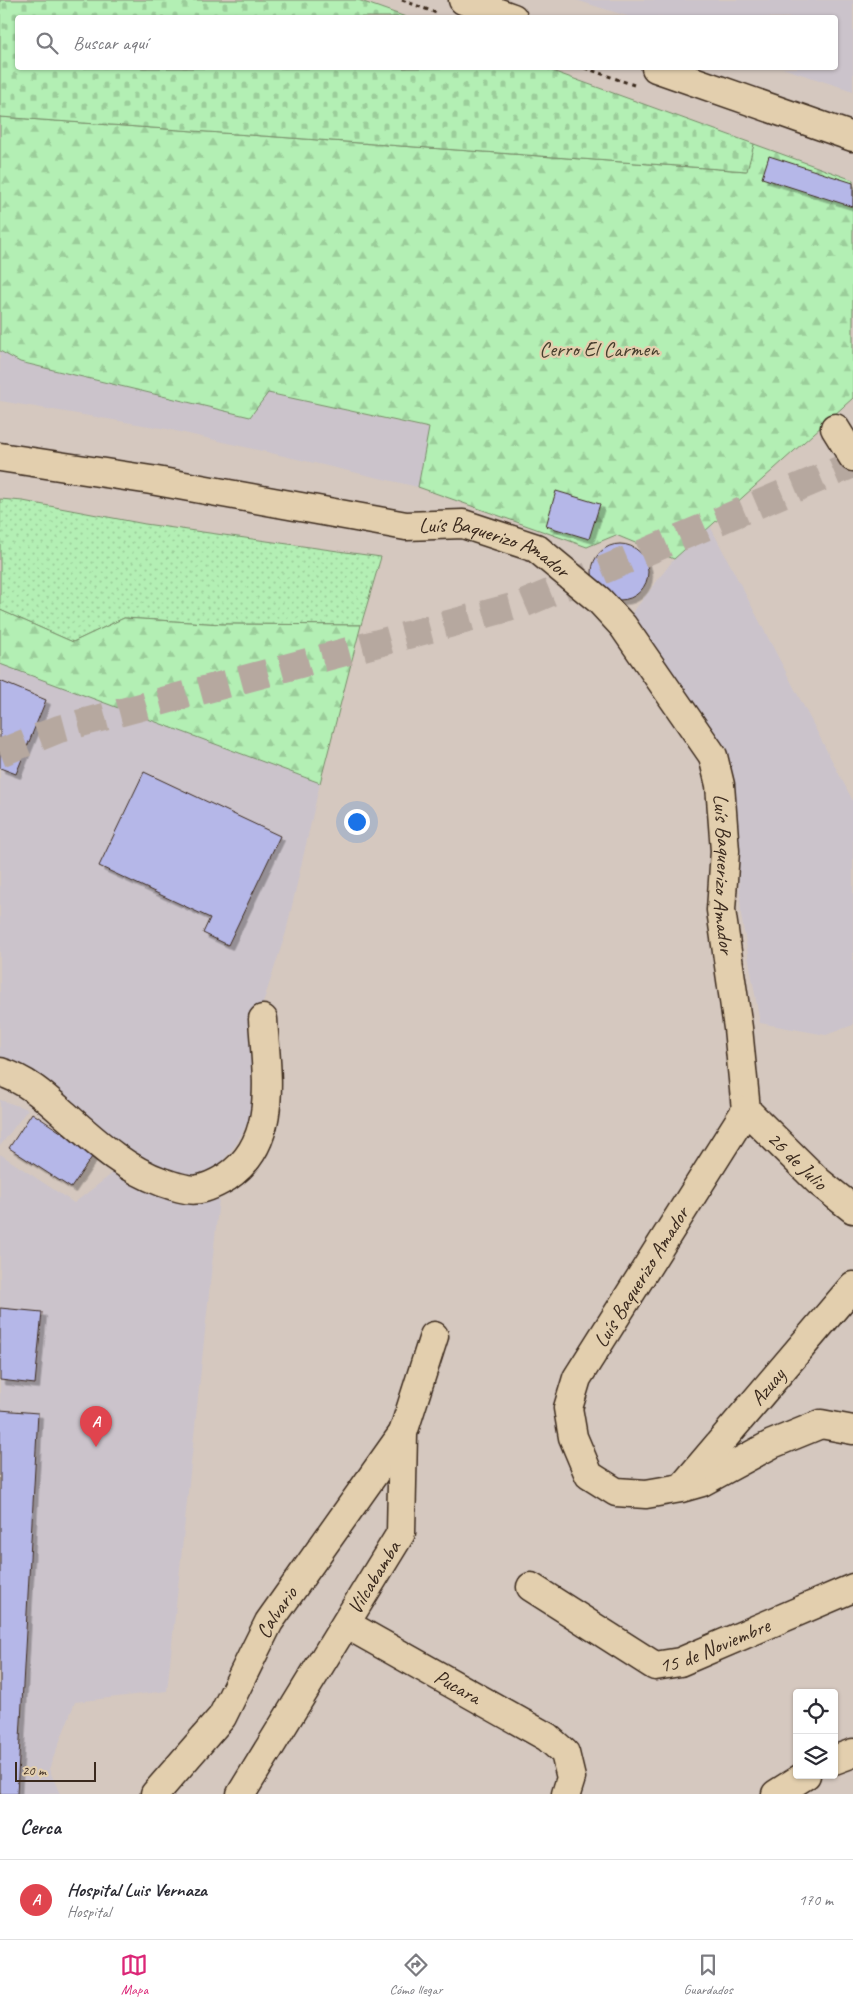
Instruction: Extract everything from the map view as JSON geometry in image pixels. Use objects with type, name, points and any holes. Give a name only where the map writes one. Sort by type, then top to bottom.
[{"type":"street","points":[[452,7],[496,15]]},
{"type":"street","points":[[662,70],[853,137]]},
{"type":"street","points":[[835,428],[853,457]]},
{"type":"street","name":"Luís Baquerizo Amador","points":[[0,457],[152,480],[406,526],[463,524],[536,548],[599,600],[623,626],[713,756],[720,785],[725,851],[721,910],[733,986],[746,1110],[577,1378],[568,1408],[573,1438],[589,1475],[616,1492],[646,1494],[702,1482],[772,1444],[821,1424],[853,1430]]},
{"type":"street","points":[[0,1072],[35,1088],[106,1151],[143,1175],[189,1191],[209,1187],[242,1166],[263,1126],[268,1099],[263,1019]]},
{"type":"street","name":"26 de Julio","points":[[746,1110],[819,1182],[853,1209]]},
{"type":"street","name":"Azuay","points":[[681,1488],[853,1286]]},
{"type":"street","name":"Vilcabamba","points":[[241,1794],[401,1533],[403,1432],[434,1336]]},
{"type":"street","name":"Calvario","points":[[156,1794],[222,1717],[269,1622],[403,1432]]},
{"type":"street","name":"15 de Noviembre","points":[[531,1587],[655,1666],[680,1662],[853,1588]]},
{"type":"street","name":"Pucara","points":[[346,1624],[547,1736],[565,1753],[570,1778],[566,1794]]},
{"type":"street","points":[[838,1759],[853,1753]]},
{"type":"street","points":[[776,1794],[800,1779]]},
{"type":"path","points":[[402,0],[452,7]]},
{"type":"shaded area","points":[[576,0],[853,0],[853,91],[788,70],[838,70],[838,15],[624,15]]},
{"type":"shaded area","points":[[0,351],[20,362],[250,417],[268,393],[430,429],[418,487],[167,429],[0,401]]},
{"type":"shaded area","points":[[710,526],[853,801],[853,1025],[826,1035],[760,1023],[741,915],[734,787],[726,753],[629,617],[674,559]]},
{"type":"shaded area","points":[[0,664],[320,783],[286,932],[250,1043],[253,1098],[249,1120],[237,1143],[223,1161],[167,1691],[75,1702],[49,1769],[60,1794],[0,1794],[0,1154],[74,1203],[130,1160],[0,1073]]},
{"type":"shaded area","points":[[0,1100],[28,1109],[0,1146]]},
{"type":"green space","points":[[0,0],[358,0],[400,15],[15,15],[15,70],[550,70],[754,144],[747,171],[0,117]]},
{"type":"green space","name":"Cerro El Carmen","points":[[0,117],[746,171],[754,144],[853,180],[853,398],[674,559],[616,535],[587,547],[418,487],[429,428],[268,393],[250,417],[20,362],[0,351]]},
{"type":"green space","points":[[0,499],[23,501],[145,524],[381,557],[361,625],[222,624],[124,618],[73,642],[0,610]]},
{"type":"green space","points":[[0,610],[73,642],[124,618],[222,624],[361,625],[320,783],[0,664]]},
{"type":"building","points":[[769,156],[853,183],[853,207],[762,178]]},
{"type":"building","points":[[556,491],[600,504],[589,539],[546,526]]},
{"type":"building","points":[[614,544],[626,544],[636,548],[644,556],[648,572],[644,588],[636,596],[626,600],[614,600],[604,596],[596,588],[592,578],[592,566],[596,556],[604,548]]},
{"type":"building","points":[[0,681],[46,700],[16,774],[0,768]]},
{"type":"building","points":[[144,772],[280,836],[228,945],[203,933],[210,918],[99,866]]},
{"type":"building","points":[[32,1113],[94,1154],[71,1188],[9,1148]]},
{"type":"building","points":[[0,1308],[42,1312],[35,1384],[0,1380]]},
{"type":"building","points":[[0,1410],[38,1413],[17,1794],[0,1794]]},
{"type":"tunnel","points":[[0,753],[59,729],[523,604],[853,464]]},
{"type":"place","name":"Hospital Luis Vernaza","points":[[96,1447]]}]
